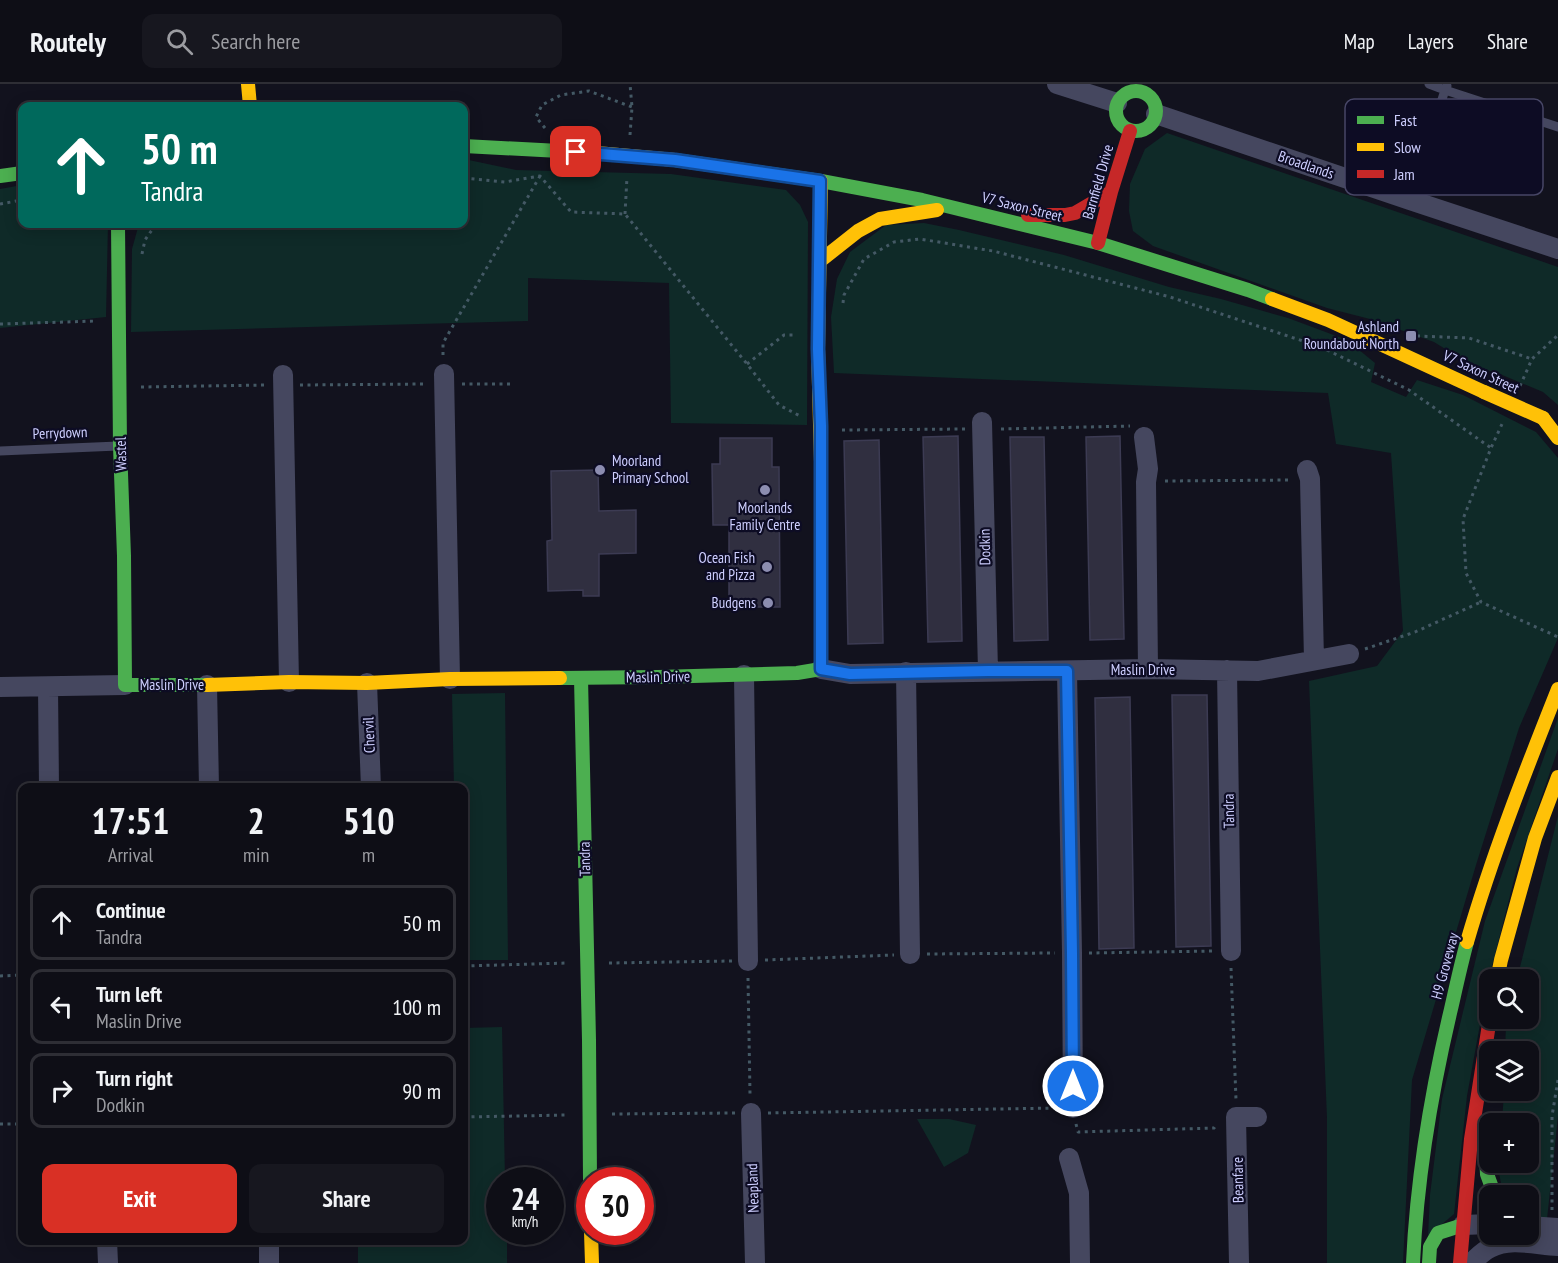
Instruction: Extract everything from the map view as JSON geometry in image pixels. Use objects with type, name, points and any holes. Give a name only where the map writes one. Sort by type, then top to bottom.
[{"type":"street","points":[[247,102],[248,84]]},
{"type":"street","points":[[1057,84],[1117,104]]},
{"type":"street","points":[[1146,88],[1155,104],[1156,114],[1150,126],[1144,130],[1130,131],[1119,123],[1116,116],[1117,104],[1126,93],[1146,88]]},
{"type":"street","name":"Broadlands","points":[[1156,114],[1345,178]]},
{"type":"street","name":"Barnfield Drive","points":[[1098,243],[1130,131]]},
{"type":"street","name":"V7 Saxon Street","points":[[468,146],[675,160],[820,181],[984,214],[1098,243],[1248,290],[1328,320],[1484,392],[1543,418],[1558,422]]},
{"type":"street","points":[[0,176],[18,174]]},
{"type":"street","points":[[820,181],[818,334],[821,426],[821,669]]},
{"type":"street","points":[[984,214],[1065,215],[1075,213],[1111,192]]},
{"type":"street","name":"Broadlands","points":[[1395,195],[1558,249]]},
{"type":"street","points":[[820,261],[858,231],[880,219],[957,208]]},
{"type":"street","name":"Wastel","points":[[118,228],[125,685]]},
{"type":"street","points":[[444,379],[450,680]]},
{"type":"street","points":[[283,380],[289,682]]},
{"type":"street","name":"V7 Saxon Street","points":[[1543,418],[1558,438]]},
{"type":"street","name":"Dodkin","points":[[982,422],[988,671]]},
{"type":"street","points":[[1144,437],[1148,469],[1146,482],[1148,669]]},
{"type":"street","points":[[1309,474],[1314,660]]},
{"type":"street","name":"Maslin Drive","points":[[0,687],[289,682],[368,683],[744,675],[797,673],[821,669],[850,674],[1148,669],[1258,671],[1349,654]]},
{"type":"street","name":"Tandra","points":[[1227,670],[1231,951]]},
{"type":"street","points":[[1067,671],[1073,1108]]},
{"type":"street","points":[[906,672],[910,954]]},
{"type":"street","points":[[744,675],[748,961]]},
{"type":"street","name":"Tandra","points":[[581,678],[588,963],[590,1167]]},
{"type":"street","name":"Chervil","points":[[368,683],[370,783]]},
{"type":"street","points":[[207,685],[209,783]]},
{"type":"street","points":[[48,687],[49,783]]},
{"type":"street","name":"H9 Groveway","points":[[1413,1263],[1414,1230],[1433,1084],[1464,954],[1523,777],[1558,689]]},
{"type":"street","points":[[1499,969],[1535,838],[1558,777]]},
{"type":"street","points":[[1460,1263],[1471,1138],[1488,1029]]},
{"type":"street","points":[[1490,1029],[1485,1157],[1490,1185]]},
{"type":"street","name":"Neapland","points":[[751,1113],[755,1263]]},
{"type":"street","points":[[1230,1117],[1257,1117]]},
{"type":"street","name":"Beanfare","points":[[1230,1117],[1239,1263]]},
{"type":"street","points":[[1070,1158],[1079,1193],[1080,1263]]},
{"type":"street","points":[[1429,1263],[1430,1247],[1438,1233],[1463,1225],[1479,1224]]},
{"type":"street","points":[[1539,1229],[1556,1234]]},
{"type":"street","points":[[1471,1263],[1484,1252],[1499,1244],[1517,1243],[1556,1234]]},
{"type":"street","points":[[107,1245],[108,1263]]},
{"type":"street","points":[[269,1245],[270,1263]]},
{"type":"street","points":[[591,1245],[592,1263]]},
{"type":"lane","points":[[1429,84],[1446,87],[1480,99]]},
{"type":"lane","points":[[1543,122],[1558,127]]},
{"type":"lane","points":[[1410,200],[1412,195]]},
{"type":"lane","name":"Perrydown","points":[[0,451],[120,446]]},
{"type":"path","points":[[549,132],[536,117],[542,105],[561,95],[589,91],[632,107]]},
{"type":"path","points":[[468,178],[505,182],[540,176]]},
{"type":"path","points":[[540,176],[571,212],[625,214],[779,405],[821,426]]},
{"type":"path","points":[[444,379],[443,343],[540,176]]},
{"type":"path","points":[[0,204],[18,201]]},
{"type":"path","points":[[843,305],[844,295],[864,259],[894,242],[920,239],[993,251],[1170,297],[1321,347],[1408,390],[1491,448],[1463,519],[1466,573],[1481,602],[1558,637]]},
{"type":"path","points":[[0,324],[120,321]]},
{"type":"path","points":[[747,364],[784,335],[818,334]]},
{"type":"path","points":[[1412,336],[1468,338],[1532,359]]},
{"type":"path","points":[[120,378],[136,387],[283,380],[444,379],[513,384]]},
{"type":"path","points":[[1146,482],[1309,474]]},
{"type":"path","points":[[1349,654],[1415,632],[1481,602]]},
{"type":"path","points":[[468,966],[748,961],[910,954],[1231,951],[1230,1117],[1214,1128],[1078,1132],[1073,1108],[751,1113],[748,961]]},
{"type":"path","points":[[0,976],[18,975]]},
{"type":"path","points":[[1556,1234],[1552,1116],[1558,1080]]},
{"type":"path","points":[[0,1124],[18,1124]]},
{"type":"green space","points":[[1167,133],[1558,267],[1558,405],[1543,392],[1500,374],[1473,366],[1434,342],[1370,319],[1327,308],[1153,246],[1133,231],[1129,211],[1130,184],[1145,149]]},
{"type":"green space","points":[[468,160],[516,170],[671,174],[786,190],[800,205],[808,222],[807,425],[671,423],[669,283],[528,278],[528,321],[131,332],[132,249],[138,228],[468,228]]},
{"type":"green space","points":[[18,186],[18,228],[108,228],[106,317],[0,328],[0,189]]},
{"type":"green space","points":[[924,223],[1064,255],[1169,287],[1288,318],[1347,340],[1375,363],[1371,382],[1406,397],[1417,380],[1463,395],[1536,432],[1558,458],[1558,638],[1519,728],[1412,1080],[1403,1263],[1327,1263],[1327,1118],[1309,681],[1377,666],[1403,631],[1391,453],[1336,444],[1328,393],[834,373],[831,317],[837,279],[850,252],[886,225]]},
{"type":"green space","points":[[505,693],[508,960],[468,960],[468,783],[454,783],[452,694]]},
{"type":"green space","points":[[1558,718],[1558,749],[1517,868],[1491,969],[1479,969],[1479,1029],[1467,1096],[1454,1214],[1428,1236],[1430,1195],[1442,1099],[1485,921]]},
{"type":"green space","points":[[1558,816],[1558,1116],[1547,1219],[1539,1217],[1539,1185],[1501,1185],[1499,1173],[1539,1173],[1539,1113],[1503,1113],[1503,1101],[1539,1101],[1539,1041],[1505,1041],[1506,1029],[1539,1029],[1539,969],[1520,969]]},
{"type":"green space","points":[[502,1027],[505,1167],[486,1167],[486,1245],[507,1245],[507,1263],[358,1263],[358,1245],[468,1245],[468,1028]]},
{"type":"green space","points":[[917,1119],[949,1119],[976,1125],[968,1153],[944,1167]]},
{"type":"building","points":[[958,436],[962,641],[928,642],[923,437]]},
{"type":"building","points":[[1120,436],[1124,639],[1090,640],[1086,437]]},
{"type":"building","points":[[1010,437],[1044,437],[1048,640],[1014,641]]},
{"type":"building","points":[[720,438],[772,438],[772,467],[779,467],[780,607],[729,607],[729,525],[713,525],[712,464],[720,464]]},
{"type":"building","points":[[879,440],[883,643],[848,644],[844,441]]},
{"type":"building","name":"Moorland Primary School","points":[[598,470],[599,511],[636,510],[636,553],[599,554],[599,596],[583,596],[583,590],[548,591],[547,541],[552,540],[551,471]]},
{"type":"building","points":[[1172,695],[1207,695],[1211,946],[1176,947]]},
{"type":"building","points":[[1130,697],[1134,948],[1099,949],[1095,698]]},
{"type":"traffic: fast","points":[[1136,91],[1144,92],[1150,97],[1155,103],[1156,111],[1155,119],[1150,125],[1144,130],[1136,131],[1128,130],[1122,125],[1117,119],[1116,111],[1117,103],[1122,97],[1128,92],[1136,91]]},
{"type":"traffic: fast","points":[[468,146],[597,153]]},
{"type":"traffic: fast","points":[[675,160],[821,181],[922,200],[1098,243],[1272,299]]},
{"type":"traffic: fast","points":[[0,176],[18,174]]},
{"type":"traffic: fast","points":[[118,228],[125,685],[207,685]]},
{"type":"traffic: fast","points":[[560,678],[797,673],[821,669],[821,462]]},
{"type":"traffic: fast","points":[[581,678],[590,1167]]},
{"type":"traffic: fast","points":[[1413,1263],[1418,1199],[1431,1104],[1467,942]]},
{"type":"traffic: fast","points":[[1487,1173],[1491,1185]]},
{"type":"traffic: fast","points":[[1429,1263],[1430,1247],[1438,1233],[1463,1225]]},
{"type":"traffic: slow","points":[[248,84],[250,102]]},
{"type":"traffic: slow","points":[[597,153],[675,160]]},
{"type":"traffic: slow","points":[[821,181],[818,349],[821,462]]},
{"type":"traffic: slow","points":[[820,261],[858,231],[880,219],[937,210]]},
{"type":"traffic: slow","points":[[1272,299],[1328,320],[1484,392]]},
{"type":"traffic: slow","points":[[1484,392],[1543,418]]},
{"type":"traffic: slow","points":[[1543,418],[1558,438]]},
{"type":"traffic: slow","points":[[207,685],[560,678]]},
{"type":"traffic: slow","points":[[1467,942],[1498,846],[1558,689]]},
{"type":"traffic: slow","points":[[1499,969],[1535,838],[1558,777]]},
{"type":"traffic: slow","points":[[591,1245],[592,1263]]},
{"type":"traffic: jam","points":[[1098,243],[1130,131]]},
{"type":"traffic: jam","points":[[1028,215],[1075,213],[1111,192]]},
{"type":"traffic: jam","points":[[1460,1263],[1471,1139],[1488,1029]]},
{"type":"place","name":"Ashland Roundabout North","points":[[1411,336]]},
{"type":"place","name":"Moorland Primary School","points":[[600,470]]},
{"type":"place","name":"Moorlands Family Centre","points":[[765,490]]},
{"type":"place","name":"Ocean Fish and Pizza","points":[[767,567]]},
{"type":"place","name":"Budgens","points":[[768,603]]},
{"type":"route","points":[[576,152],[675,160],[820,181],[818,349],[821,426],[821,669],[850,674],[1067,671],[1073,1086]]}]
